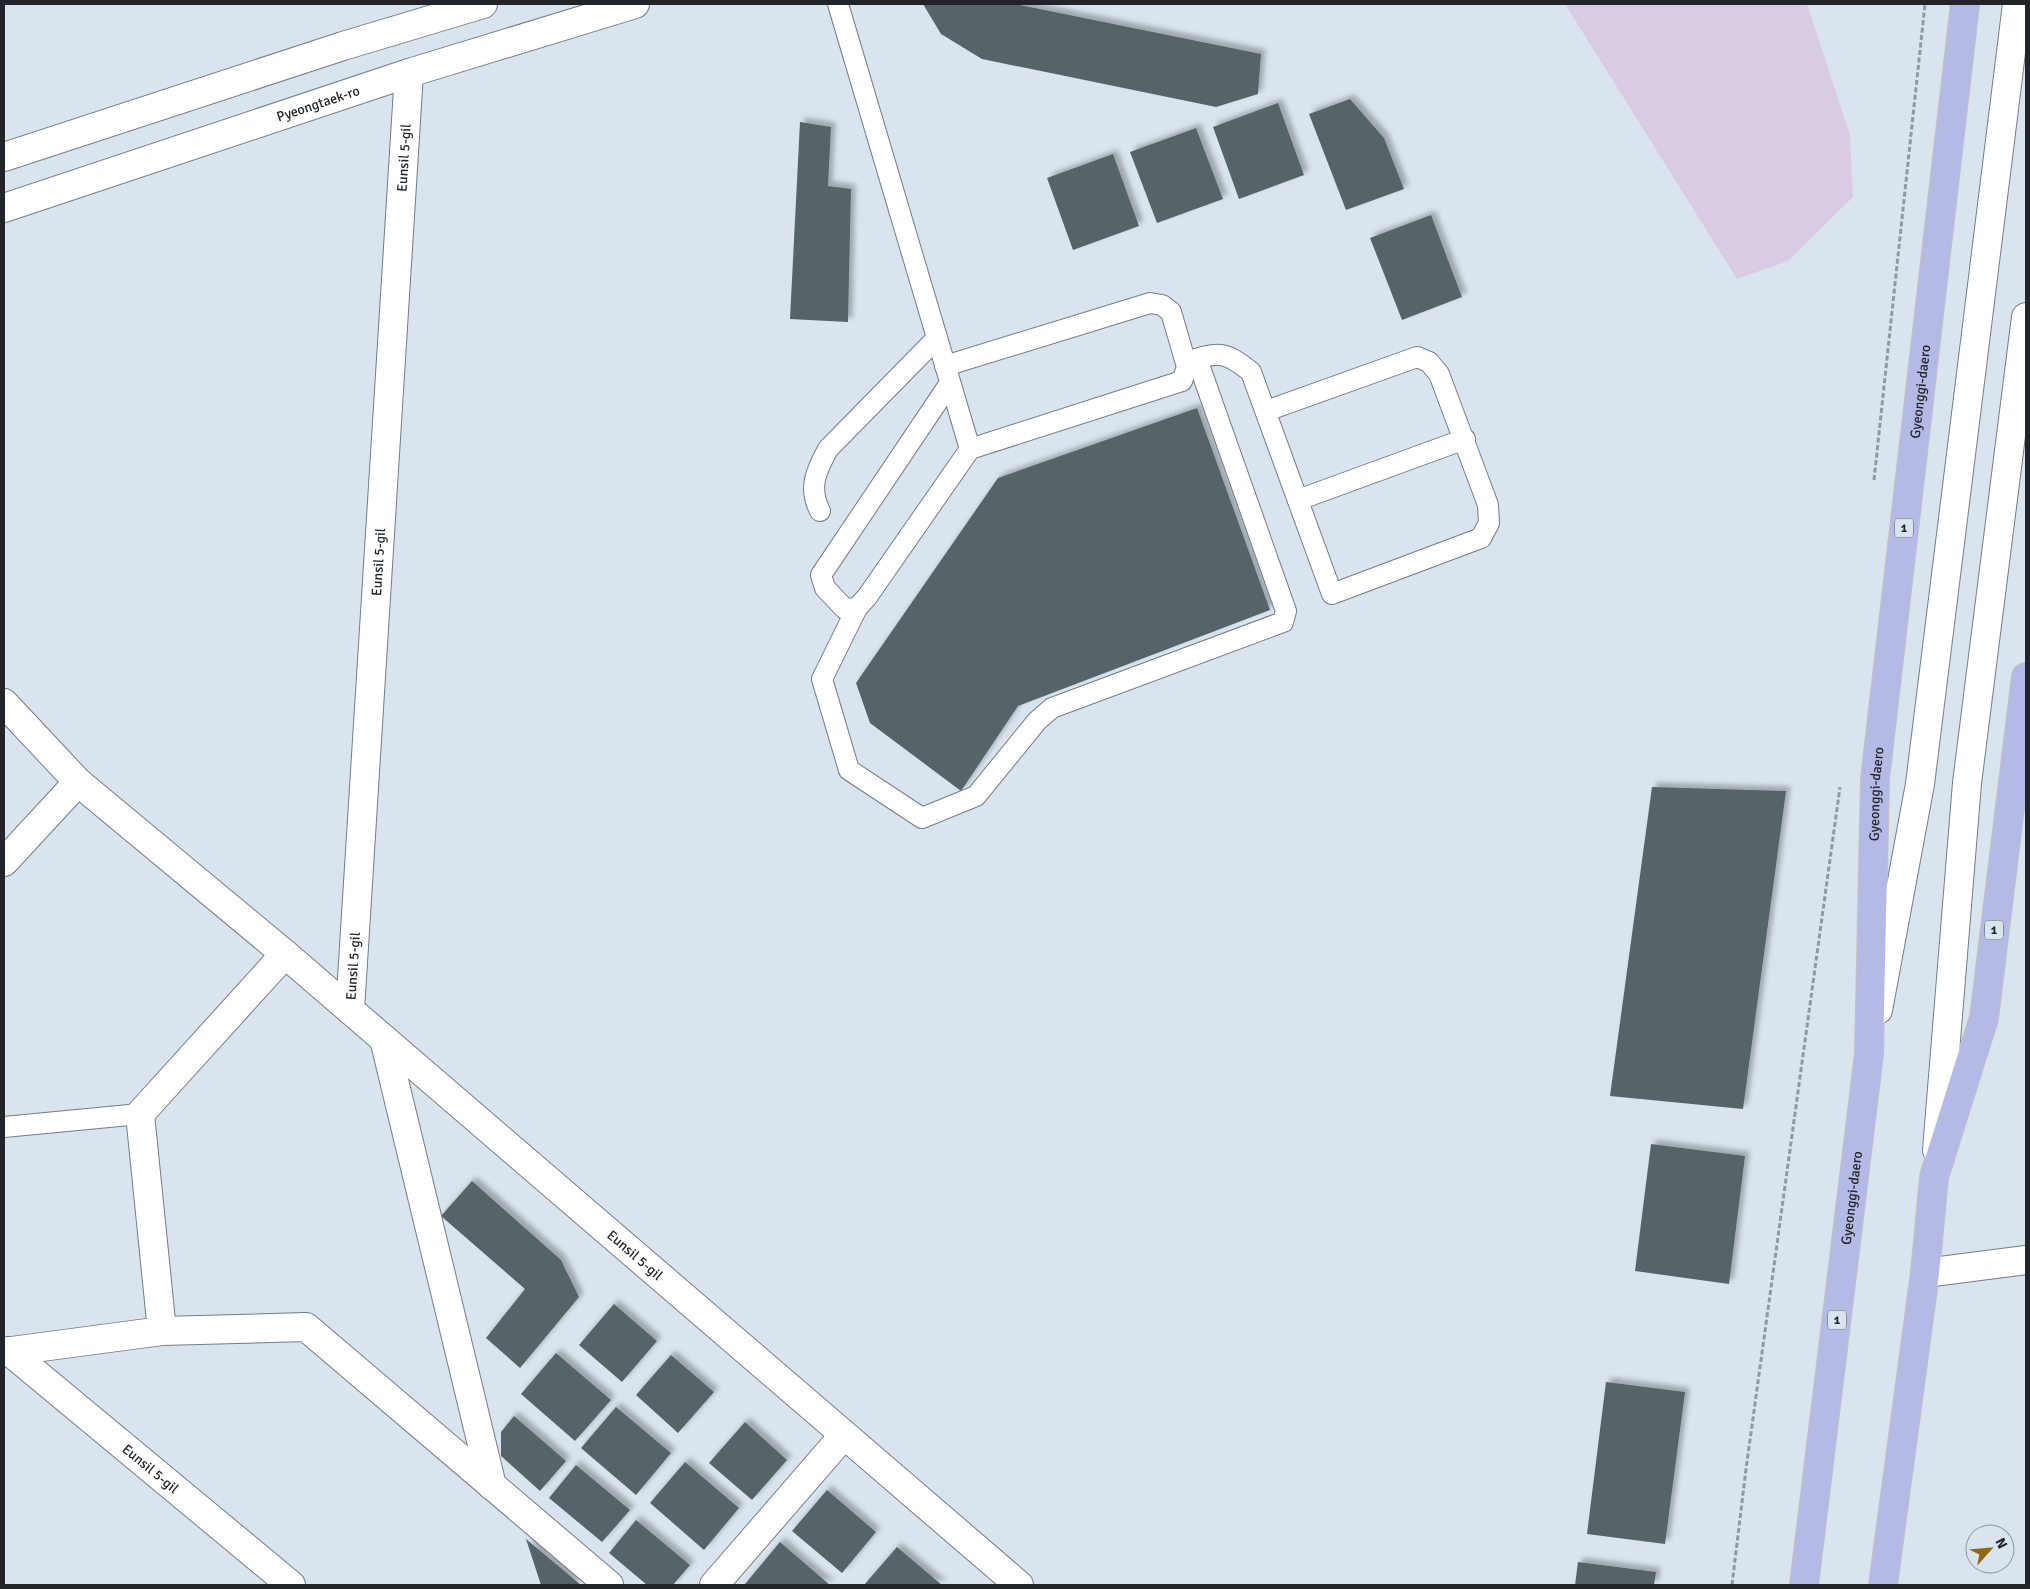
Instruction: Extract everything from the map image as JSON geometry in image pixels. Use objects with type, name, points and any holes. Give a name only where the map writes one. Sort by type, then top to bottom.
[{"type":"main road","name":"Gyeonggi-daero","points":[[1804,1585],[1869,1054],[1875,779],[1965,4]]},
{"type":"main road","name":"1","points":[[1884,1585],[1925,1273],[1934,1177],[1984,1018],[2026,677]]},
{"type":"street","points":[[4,157],[344,46],[483,4]]},
{"type":"street","name":"Pyeongtaek-ro","points":[[4,208],[409,73],[635,4]]},
{"type":"street","points":[[1869,1054],[1920,784],[2017,4]]},
{"type":"street","name":"Eunsil 5-gil","points":[[409,73],[350,1010],[1019,1585]]},
{"type":"street","points":[[1934,1177],[1967,783],[2026,316]]},
{"type":"street","points":[[4,703],[78,782],[350,1010]]},
{"type":"street","points":[[4,862],[78,782]]},
{"type":"street","points":[[162,1331],[140,1114],[285,954]]},
{"type":"street","points":[[384,1039],[492,1486]]},
{"type":"street","points":[[1925,1273],[2026,1260]]},
{"type":"street","name":"Eunsil 5-gil","points":[[6,1351],[162,1331],[306,1328],[609,1585]]},
{"type":"street","name":"Eunsil 5-gil","points":[[6,1351],[291,1585]]},
{"type":"street","points":[[714,1585],[844,1435]]},
{"type":"lane","points":[[838,4],[970,449]]},
{"type":"lane","points":[[858,608],[845,609],[825,588],[821,575],[948,374],[1150,303],[1162,305],[1171,312],[1191,360],[1286,611],[1283,622],[1052,708],[976,796],[922,818],[850,770],[822,679],[858,608],[970,449],[1182,381],[1191,360]]},
{"type":"lane","points":[[820,511],[813,498],[814,485],[818,466],[828,449],[938,338]]},
{"type":"lane","points":[[1191,360],[1215,353],[1235,359],[1250,372],[1332,594],[1482,538],[1488,523],[1488,504],[1439,374],[1429,362],[1417,357],[1266,411]]},
{"type":"lane","points":[[1298,500],[1465,439]]},
{"type":"lane","points":[[4,1127],[140,1114]]},
{"type":"path","points":[[1874,489],[1925,4]]},
{"type":"path","points":[[1732,1585],[1746,1469],[1840,786]]},
{"type":"shaded area","points":[[1565,4],[1807,4],[1850,135],[1853,197],[1788,261],[1737,279]]},
{"type":"building","points":[[923,4],[1015,4],[1261,54],[1258,94],[1216,107],[982,59],[941,34]]},
{"type":"building","points":[[1350,99],[1384,138],[1404,189],[1346,210],[1309,114]]},
{"type":"building","points":[[1278,103],[1304,175],[1239,199],[1213,127]]},
{"type":"building","points":[[800,122],[831,127],[828,186],[851,189],[848,322],[790,319]]},
{"type":"building","points":[[1196,128],[1223,199],[1157,223],[1130,152]]},
{"type":"building","points":[[1113,154],[1139,226],[1073,250],[1047,178]]},
{"type":"building","points":[[1431,215],[1462,297],[1402,320],[1370,238]]},
{"type":"building","points":[[1197,408],[1270,610],[1018,706],[961,791],[870,723],[856,683],[998,478]]},
{"type":"building","points":[[1652,787],[1786,791],[1743,1109],[1610,1096]]},
{"type":"building","points":[[1651,1144],[1745,1156],[1729,1284],[1635,1271]]},
{"type":"building","points":[[472,1181],[561,1260],[579,1297],[520,1368],[486,1338],[525,1289],[441,1216]]},
{"type":"building","points":[[614,1304],[657,1341],[622,1382],[579,1345]]},
{"type":"building","points":[[556,1353],[611,1400],[575,1441],[521,1394]]},
{"type":"building","points":[[671,1355],[714,1392],[678,1433],[636,1395]]},
{"type":"building","points":[[1606,1382],[1685,1392],[1665,1544],[1587,1534]]},
{"type":"building","points":[[616,1407],[671,1453],[636,1495],[581,1448]]},
{"type":"building","points":[[514,1416],[566,1461],[540,1491],[501,1456],[501,1432]]},
{"type":"building","points":[[745,1422],[787,1460],[752,1500],[709,1463]]},
{"type":"building","points":[[685,1462],[739,1508],[704,1550],[650,1503]]},
{"type":"building","points":[[576,1465],[630,1510],[602,1542],[549,1498]]},
{"type":"building","points":[[827,1490],[876,1532],[842,1573],[792,1531]]},
{"type":"building","points":[[636,1520],[690,1565],[673,1585],[647,1585],[609,1553]]},
{"type":"building","points":[[526,1539],[581,1585],[541,1585]]},
{"type":"building","points":[[780,1542],[830,1585],[745,1584]]},
{"type":"building","points":[[897,1547],[942,1585],[864,1585]]},
{"type":"building","points":[[1578,1562],[1656,1572],[1654,1585],[1575,1585]]}]
